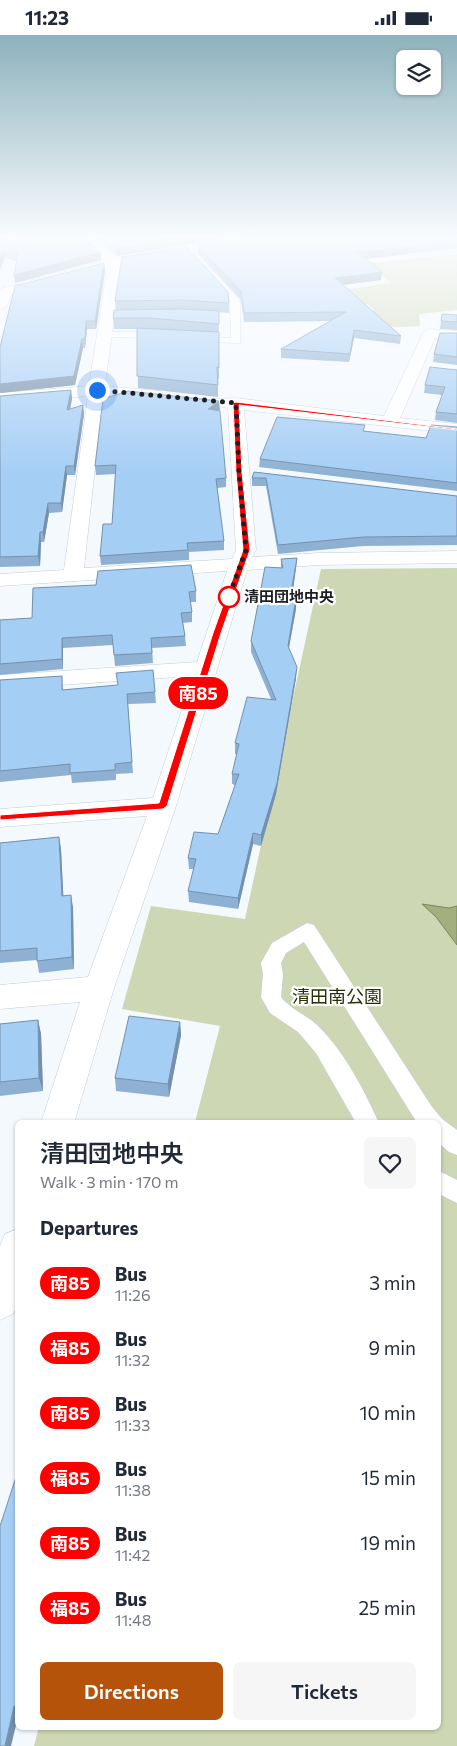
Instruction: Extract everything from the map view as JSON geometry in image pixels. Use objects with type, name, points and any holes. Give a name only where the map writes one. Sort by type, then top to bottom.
[{"type":"street","points":[[74,576],[103,335],[111,317]]},
{"type":"street","points":[[390,421],[430,333],[457,335]]},
{"type":"street","points":[[416,367],[432,369]]},
{"type":"street","points":[[0,398],[97,390],[176,398]]},
{"type":"street","points":[[206,401],[457,429]]},
{"type":"street","points":[[57,1120],[99,988],[163,806],[206,668],[246,550],[239,472],[236,403]]},
{"type":"street","points":[[239,472],[259,474]]},
{"type":"street","points":[[0,580],[319,559],[457,557]]},
{"type":"street","points":[[0,682],[206,668]]},
{"type":"street","points":[[0,818],[163,806]]},
{"type":"street","points":[[0,997],[99,988]]},
{"type":"street","points":[[0,1301],[15,1255]]},
{"type":"lane","points":[[186,338],[236,341],[232,317]]},
{"type":"lane","points":[[103,335],[169,336]]},
{"type":"lane","points":[[366,1120],[329,1056],[305,1027],[278,1009],[271,996],[275,975],[271,963],[279,948],[307,931],[430,1120]]},
{"type":"lane","points":[[441,1130],[457,1145]]},
{"type":"lane","points":[[441,1183],[457,1192]]},
{"type":"green space","points":[[368,317],[419,317],[420,326],[381,328]]},
{"type":"green space","name":"清田南公園","points":[[457,568],[457,1746],[34,1746],[38,1730],[441,1730],[441,1120],[196,1120],[220,1026],[122,1009],[151,906],[245,919],[321,569]]},
{"type":"shaded area","points":[[422,904],[449,908],[457,906],[457,945],[436,917]]},
{"type":"building","points":[[7,317],[96,317],[95,321],[86,321],[85,339],[82,339],[74,376],[0,384],[0,347]]},
{"type":"building","points":[[219,317],[219,324],[150,318],[113,318]]},
{"type":"building","points":[[337,317],[379,317],[401,336],[354,330],[350,354],[281,349]]},
{"type":"building","points":[[442,317],[457,317],[457,322],[441,321]]},
{"type":"building","points":[[137,328],[219,332],[218,385],[137,376]]},
{"type":"building","points":[[440,333],[457,333],[457,357],[434,354]]},
{"type":"building","points":[[430,367],[457,370],[457,414],[436,412],[445,387],[425,385]]},
{"type":"building","points":[[71,390],[67,410],[83,405],[74,466],[66,466],[61,503],[48,503],[43,532],[40,532],[38,556],[0,557],[0,396]]},
{"type":"building","points":[[128,391],[219,401],[208,409],[220,411],[226,478],[216,479],[224,541],[187,543],[188,550],[100,556],[103,524],[112,524],[116,465],[95,466],[103,399]]},
{"type":"building","points":[[277,417],[365,425],[363,431],[426,438],[431,425],[457,427],[457,483],[260,459]]},
{"type":"building","points":[[254,472],[457,496],[457,536],[364,537],[278,545],[266,478],[252,478]]},
{"type":"building","points":[[297,558],[290,598],[296,598],[288,646],[297,667],[277,783],[261,835],[253,833],[238,898],[188,891],[196,859],[188,858],[194,832],[218,834],[239,774],[232,774],[239,744],[235,743],[247,697],[276,700],[251,641],[265,567],[283,568],[281,559]]},
{"type":"building","points":[[191,565],[196,591],[189,592],[192,612],[181,613],[185,636],[151,638],[152,653],[114,655],[112,635],[62,638],[62,659],[0,664],[0,620],[32,618],[33,588],[96,585],[98,571]]},
{"type":"building","points":[[153,670],[155,692],[127,694],[132,762],[115,764],[115,770],[70,773],[70,764],[0,771],[0,680],[62,676],[62,690],[118,685],[116,673]]},
{"type":"building","points":[[59,837],[62,896],[71,895],[72,957],[37,961],[37,948],[0,951],[0,843]]},
{"type":"building","points":[[129,1016],[180,1022],[168,1084],[115,1078]]},
{"type":"building","points":[[38,1020],[39,1078],[0,1082],[0,1024]]},
{"type":"building","points":[[15,1480],[15,1706],[5,1746],[0,1746],[0,1526]]},
{"type":"bus line","name":"南85","points":[[0,818],[163,806],[217,633],[246,550],[239,472],[236,403],[457,429]]},
{"type":"place","name":"清田団地中央","points":[[229,597]]},
{"type":"route","points":[[97,390],[236,403],[239,472],[246,550],[228,599],[229,597]]}]
